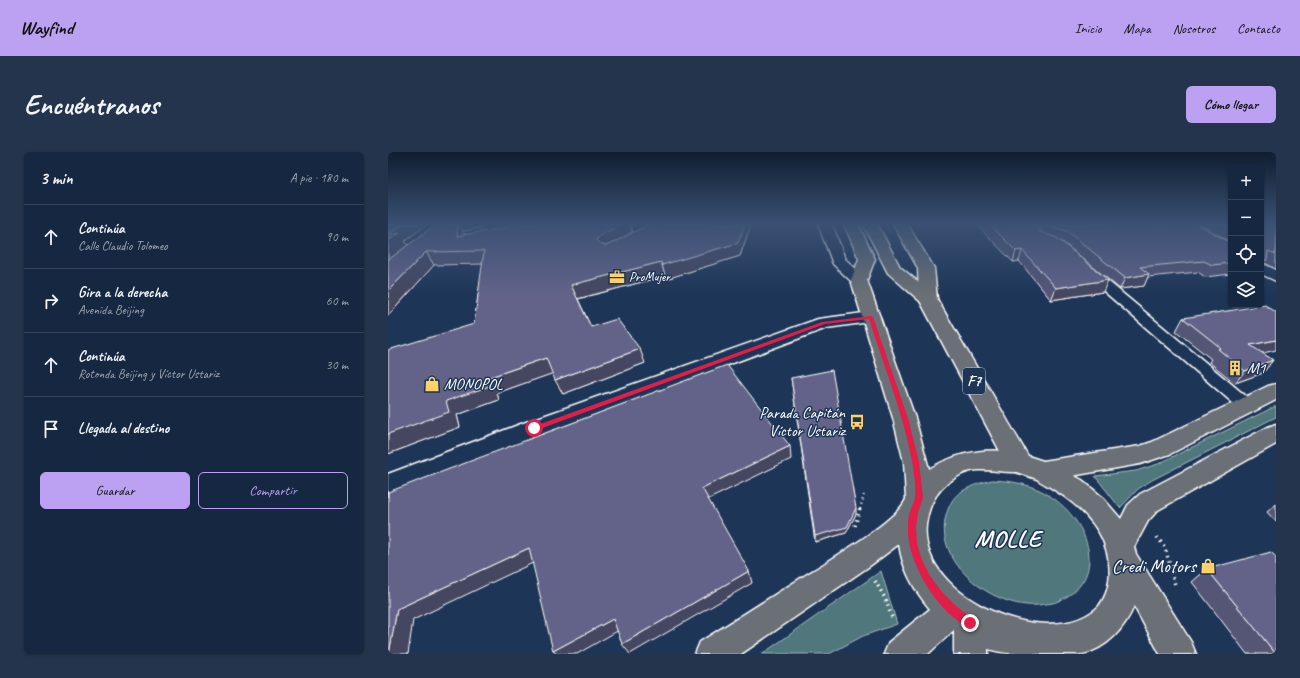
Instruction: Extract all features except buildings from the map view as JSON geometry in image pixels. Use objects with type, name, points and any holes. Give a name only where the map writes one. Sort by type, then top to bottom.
[{"type":"main road","points":[[861,247],[867,260],[859,280],[916,462],[916,505],[912,533],[913,544],[918,561],[935,590],[965,629]]},
{"type":"main road","points":[[882,247],[894,270],[928,299]]},
{"type":"main road","points":[[914,247],[926,268],[928,299]]},
{"type":"main road","name":"F7","points":[[928,299],[1031,467]]},
{"type":"main road","points":[[712,654],[861,556],[895,530],[916,505],[927,486],[952,468],[967,463],[984,460],[1031,467],[1147,453],[1161,448],[1276,392]]},
{"type":"main road","points":[[901,654],[965,629],[990,633],[1010,641],[1034,645],[1056,646],[1076,641],[1094,634],[1108,622],[1118,608],[1124,592],[1125,575],[1121,552],[1138,513],[1149,502],[1276,433]]},
{"type":"main road","points":[[1031,467],[1066,483],[1094,506],[1111,528],[1121,552],[1179,654]]},
{"type":"street","points":[[610,253],[620,247]]},
{"type":"street","points":[[833,247],[838,261],[859,280]]},
{"type":"street","points":[[1264,270],[1276,276]]},
{"type":"street","points":[[388,485],[534,428],[824,323],[871,317]]},
{"type":"lane","points":[[1076,261],[1247,406]]},
{"type":"green space","points":[[1276,406],[1276,417],[1152,480],[1138,489],[1120,508],[1095,476],[1136,471],[1158,464]]},
{"type":"green space","points":[[992,480],[1022,484],[1043,492],[1064,507],[1075,520],[1084,535],[1088,550],[1089,565],[1084,580],[1073,592],[1052,603],[1038,605],[1022,604],[1005,600],[988,592],[973,581],[960,568],[950,553],[945,537],[945,520],[948,509],[953,499],[962,491]]},
{"type":"green space","points":[[881,571],[897,624],[863,636],[829,654],[762,654]]},
{"type":"place","name":"ProMujer","points":[[617,277]]},
{"type":"place","name":"M1","points":[[1235,368]]},
{"type":"place","name":"MONOPOL","points":[[432,384]]},
{"type":"place","name":"Parada Capitán Víctor Ustariz","points":[[857,422]]},
{"type":"place","name":"Credi Motors","points":[[1208,566]]},
{"type":"district","name":"MOLLE","points":[[1008,539]]},
{"type":"route","points":[[534,428],[824,323],[871,317],[904,418],[916,462],[919,498],[914,512],[912,527],[913,544],[918,561],[927,579],[938,595],[953,610],[970,623]]}]
